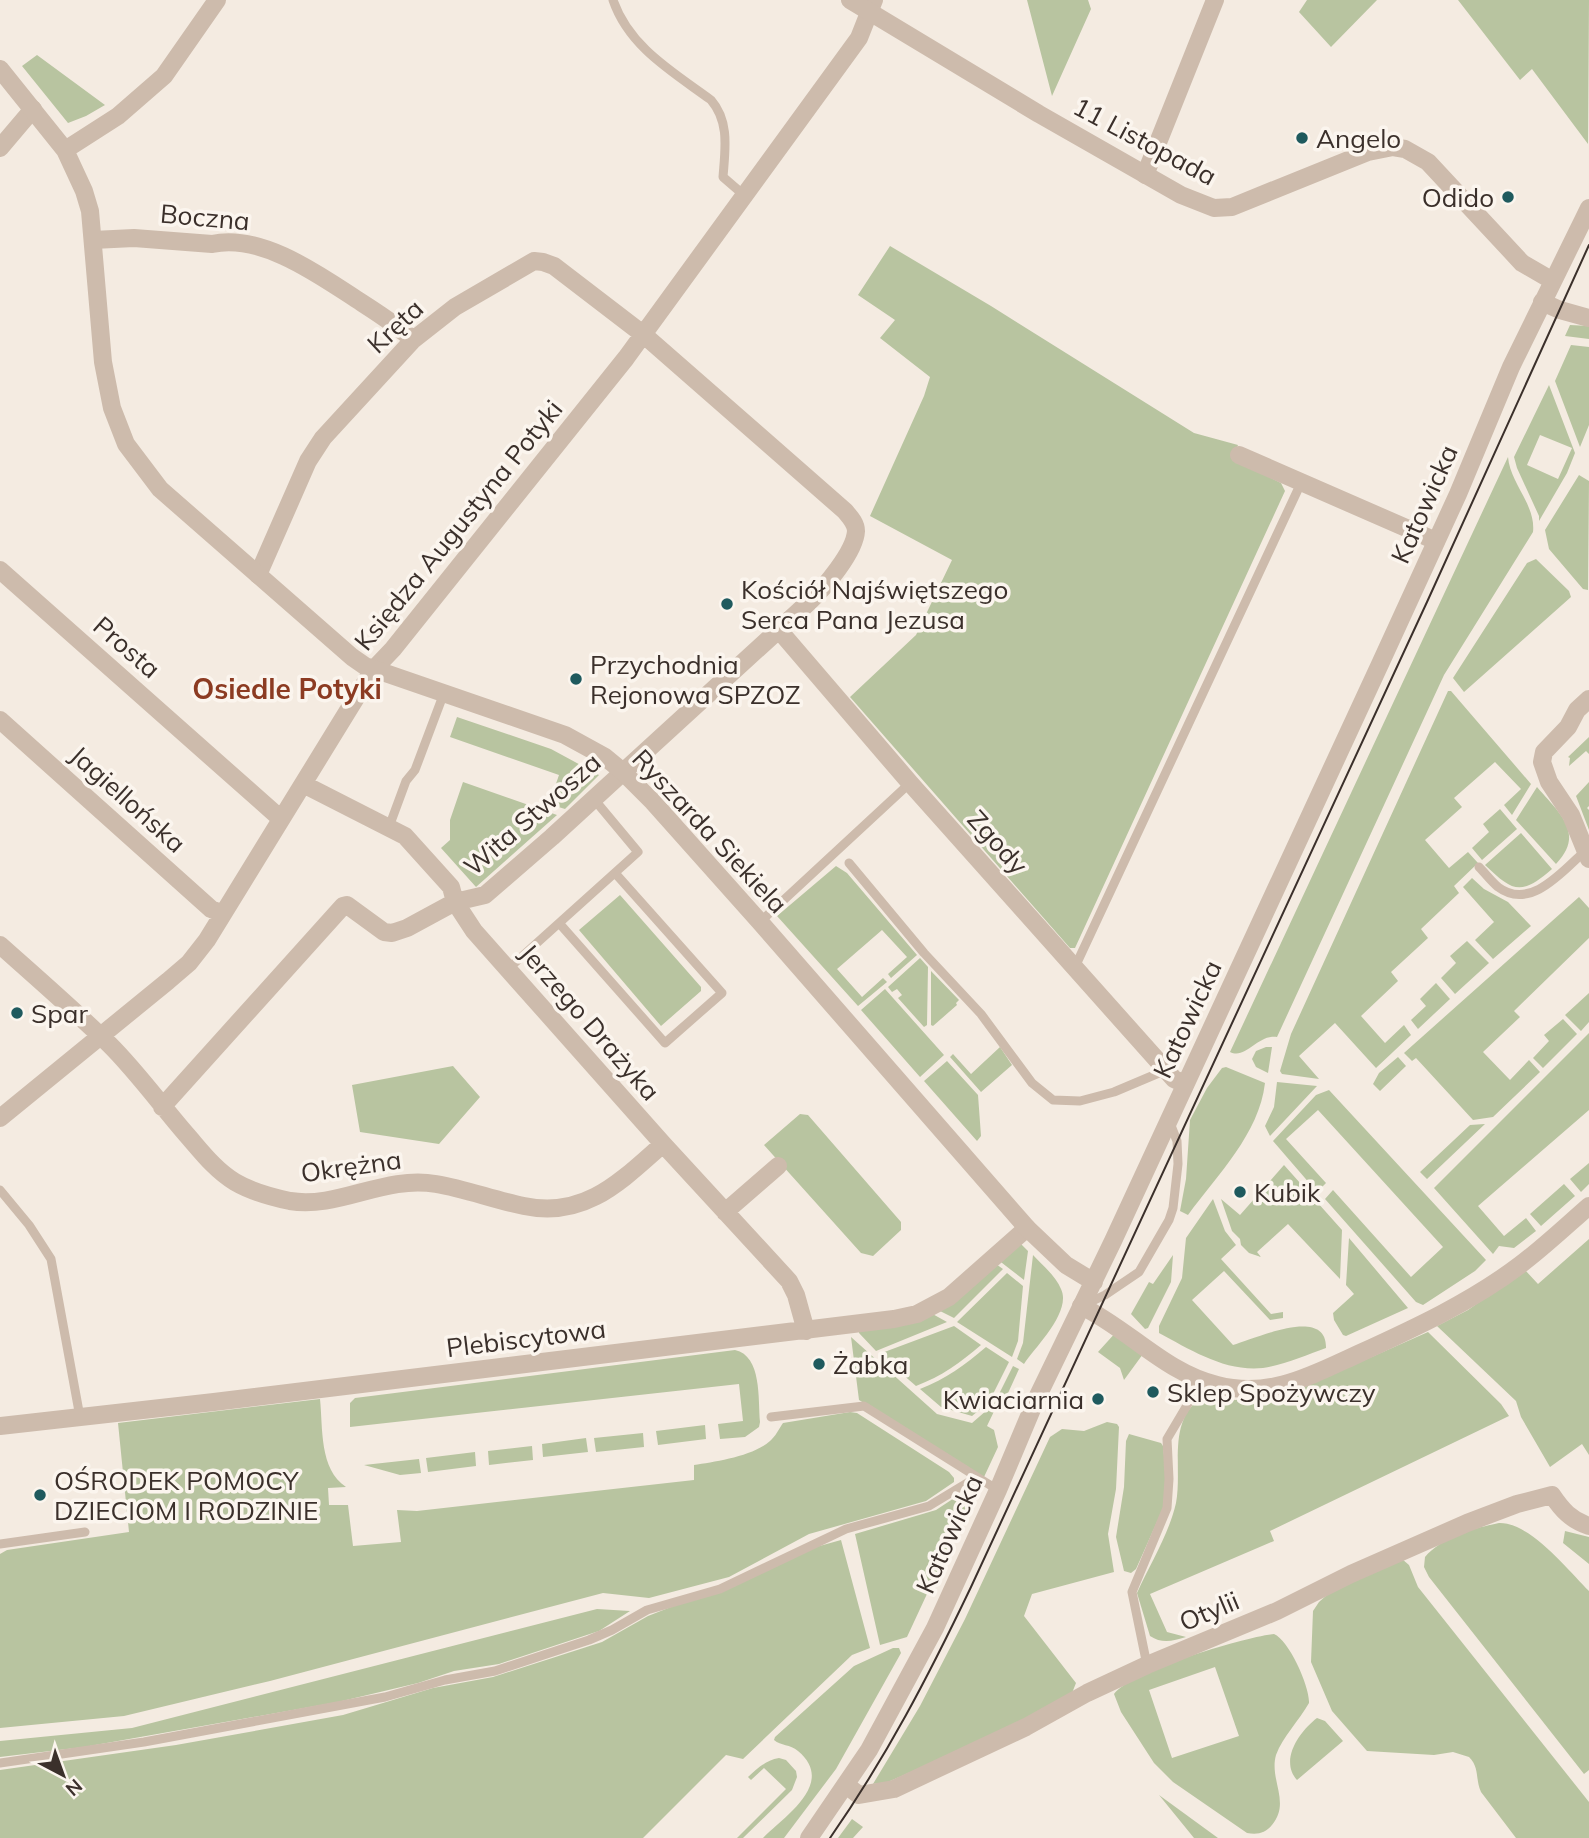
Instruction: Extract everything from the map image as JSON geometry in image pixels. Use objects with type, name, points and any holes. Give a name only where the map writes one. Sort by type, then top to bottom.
[{"type":"street","points":[[65,150],[118,116],[164,76],[217,0]]},
{"type":"street","name":"11 Listopada","points":[[850,0],[871,6],[1145,175],[1205,206],[1232,206],[1368,152],[1393,147],[1405,149],[1428,162],[1521,262],[1553,281]]},
{"type":"street","points":[[1145,175],[1215,0]]},
{"type":"street","name":"Księdza Augustyna Potyki","points":[[0,1118],[94,1031],[189,963],[207,940],[373,670],[393,649],[644,335],[859,38],[871,6]]},
{"type":"street","name":"Ryszarda Siekiela","points":[[0,69],[65,150],[85,191],[90,211],[103,362],[117,426],[132,453],[160,489],[352,657],[373,670],[565,735],[605,757],[622,771],[760,922],[1027,1228],[1066,1265],[1094,1282]]},
{"type":"street","points":[[0,148],[33,109]]},
{"type":"street","name":"Katowicka","points":[[809,1838],[846,1785],[891,1711],[935,1628],[1035,1402],[1169,1121],[1436,541],[1511,367],[1589,208]]},
{"type":"street","name":"Boczna","points":[[93,240],[134,238],[249,245],[268,250],[314,270],[400,327],[414,340]]},
{"type":"street","name":"Kręta","points":[[258,575],[314,449],[414,340],[455,307],[534,261],[543,261],[554,266],[644,335]]},
{"type":"street","points":[[1542,302],[1589,318]]},
{"type":"street","name":"Wita Stwosza","points":[[162,1107],[343,906],[347,905],[384,932],[391,933],[408,928],[455,902],[485,895],[831,581],[854,539],[856,529],[852,519],[644,335]]},
{"type":"street","points":[[1239,455],[1436,541]]},
{"type":"street","name":"Prosta","points":[[0,570],[281,819]]},
{"type":"street","name":"Zgody","points":[[778,629],[910,783],[1174,1079],[1185,1084]]},
{"type":"street","points":[[1587,855],[1571,815],[1549,782],[1542,762],[1544,752],[1568,727],[1577,709],[1589,699]]},
{"type":"street","name":"Jagiellońska","points":[[0,720],[211,909],[223,914]]},
{"type":"street","name":"Jerzego Drażyka","points":[[303,784],[405,835],[451,887],[455,902],[474,931],[789,1281],[796,1295],[806,1331]]},
{"type":"street","name":"Okrężna","points":[[0,945],[110,1046],[222,1173],[249,1189],[293,1201],[335,1198],[377,1186],[410,1182],[435,1184],[525,1207],[553,1208],[570,1206],[599,1196],[616,1185],[663,1144]]},
{"type":"street","points":[[725,1212],[778,1166]]},
{"type":"street","points":[[1081,1306],[1116,1325],[1154,1356],[1202,1380],[1243,1390],[1269,1389],[1318,1374],[1427,1323],[1522,1264],[1589,1206]]},
{"type":"street","name":"Plebiscytowa","points":[[0,1426],[806,1331],[917,1314],[935,1306],[963,1286],[1027,1228]]},
{"type":"street","name":"Otylii","points":[[846,1785],[859,1795],[894,1789],[1026,1727],[1087,1693],[1147,1665],[1276,1611],[1415,1545],[1517,1504],[1552,1495],[1562,1510],[1577,1522],[1589,1526]]},
{"type":"lane","points":[[613,0],[622,23],[653,58],[718,108],[725,127],[723,177],[745,196]]},
{"type":"lane","points":[[1075,967],[1301,482]]},
{"type":"lane","points":[[389,827],[406,781],[415,771],[444,693]]},
{"type":"lane","points":[[760,922],[910,783]]},
{"type":"lane","points":[[508,969],[638,852],[593,799]]},
{"type":"lane","points":[[1479,867],[1500,888],[1512,894],[1528,895],[1587,855]]},
{"type":"lane","points":[[849,863],[923,953],[981,1014],[1032,1083],[1053,1100],[1080,1101],[1114,1092],[1166,1070]]},
{"type":"lane","points":[[559,923],[665,1043],[712,1002],[722,993],[615,873]]},
{"type":"lane","points":[[1081,1306],[1105,1295],[1139,1272],[1169,1220],[1178,1164],[1177,1141],[1169,1121]]},
{"type":"lane","points":[[0,1190],[29,1225],[51,1259],[80,1417]]},
{"type":"lane","points":[[1147,1665],[1132,1592],[1167,1508],[1167,1439],[1202,1380]]},
{"type":"lane","points":[[771,1417],[864,1406],[998,1490]]},
{"type":"lane","points":[[0,1763],[144,1742],[385,1697],[445,1680],[495,1671],[589,1640],[646,1610],[747,1578],[846,1529],[929,1506],[977,1477]]},
{"type":"lane","points":[[0,1545],[85,1532]]},
{"type":"green space","points":[[1027,0],[1088,0],[1091,9],[1052,96]]},
{"type":"green space","points":[[1307,0],[1377,0],[1331,47],[1299,12]]},
{"type":"green space","points":[[1458,0],[1589,0],[1588,144],[1532,69],[1520,80]]},
{"type":"green space","points":[[37,55],[105,105],[68,123],[22,66]]},
{"type":"green space","points":[[890,246],[1194,433],[1238,445],[1232,459],[1281,483],[1285,491],[1075,948],[1070,948],[850,697],[916,635],[952,560],[870,516],[930,377],[880,338],[895,320],[858,295]]},
{"type":"green space","points":[[1570,325],[1589,326],[1589,339],[1565,336]]},
{"type":"green space","points":[[1571,345],[1589,347],[1589,425],[1580,447],[1555,381]]},
{"type":"green space","points":[[1549,385],[1575,453],[1567,473],[1539,521],[1514,457]],"holes":[[[1540,435],[1572,448],[1558,479],[1527,465]]]},
{"type":"green space","points":[[1508,457],[1513,476],[1531,513],[1533,532],[1444,675],[1277,1037],[1264,1039],[1241,1053],[1230,1052]]},
{"type":"green space","points":[[1579,475],[1589,481],[1588,590],[1583,589],[1549,549],[1545,530]]},
{"type":"green space","points":[[1536,559],[1569,591],[1571,597],[1464,692],[1453,678],[1527,563]]},
{"type":"green space","points":[[1448,691],[1451,691],[1531,784],[1512,815],[1504,805],[1521,789],[1495,762],[1454,798],[1462,807],[1425,840],[1449,868],[1468,852],[1478,863],[1454,886],[1459,893],[1421,929],[1428,938],[1391,972],[1398,981],[1361,1016],[1385,1043],[1404,1025],[1411,1035],[1376,1068],[1335,1023],[1299,1056],[1319,1079],[1282,1074],[1280,1071],[1291,1034]]},
{"type":"green space","points":[[457,717],[551,749],[599,775],[565,809],[549,804],[559,775],[450,737]]},
{"type":"green space","points":[[1589,737],[1589,754],[1586,751],[1569,766],[1568,757]]},
{"type":"green space","points":[[463,782],[557,815],[476,887],[441,848],[450,840],[450,820]]},
{"type":"green space","points":[[1589,782],[1587,808],[1589,830],[1576,796]]},
{"type":"green space","points":[[1537,787],[1560,814],[1569,833],[1565,853],[1556,864],[1516,820]]},
{"type":"green space","points":[[1500,809],[1517,829],[1482,860],[1472,848],[1489,832],[1483,824]]},
{"type":"green space","points":[[1521,833],[1552,869],[1532,884],[1517,887],[1503,881],[1485,865]]},
{"type":"green space","points":[[836,866],[847,873],[917,955],[891,978],[888,974],[907,957],[882,930],[837,969],[862,997],[883,978],[887,982],[858,1006],[777,916]]},
{"type":"green space","points":[[1472,878],[1484,889],[1508,902],[1531,926],[1493,959],[1475,940],[1494,922],[1463,887]]},
{"type":"green space","points":[[620,895],[701,987],[701,991],[661,1026],[579,930]]},
{"type":"green space","points":[[1579,897],[1589,908],[1589,938],[1514,1011],[1520,1017],[1483,1052],[1510,1080],[1529,1060],[1540,1072],[1493,1117],[1473,1120],[1416,1058],[1412,1061],[1404,1053]]},
{"type":"green space","points":[[1467,941],[1489,963],[1455,994],[1441,978],[1456,963],[1450,956]]},
{"type":"green space","points":[[920,958],[928,967],[927,1025],[924,1027],[898,998],[902,995],[897,989],[892,992],[888,987]]},
{"type":"green space","points":[[931,971],[959,1000],[957,1005],[933,1026],[931,1025]]},
{"type":"green space","points":[[1436,983],[1450,999],[1418,1029],[1411,1020],[1426,1006],[1420,999]]},
{"type":"green space","points":[[885,989],[944,1055],[920,1077],[861,1010]]},
{"type":"green space","points":[[1589,993],[1589,1022],[1581,1031],[1565,1015]]},
{"type":"green space","points":[[1563,1019],[1577,1034],[1543,1068],[1533,1058],[1549,1041],[1544,1035]]},
{"type":"green space","points":[[1589,1033],[1589,1110],[1478,1206],[1504,1236],[1526,1218],[1536,1231],[1514,1248],[1499,1246],[1493,1254],[1434,1188]]},
{"type":"green space","points":[[1000,1047],[1012,1065],[981,1092],[950,1057],[953,1054],[971,1074]]},
{"type":"green space","points":[[1272,1047],[1268,1073],[1256,1067],[1252,1059],[1256,1051]]},
{"type":"green space","points":[[1398,1057],[1406,1066],[1380,1091],[1373,1084],[1379,1073]]},
{"type":"green space","points":[[947,1061],[978,1095],[981,1136],[977,1141],[924,1081]]},
{"type":"green space","points":[[453,1066],[480,1097],[439,1144],[360,1132],[352,1085]]},
{"type":"green space","points":[[1226,1067],[1265,1083],[1261,1102],[1236,1153],[1188,1215],[1180,1211],[1186,1179],[1190,1120],[1207,1088],[1222,1068]]},
{"type":"green space","points":[[1277,1082],[1317,1086],[1270,1136],[1265,1126],[1274,1107]]},
{"type":"green space","points":[[1329,1090],[1486,1260],[1475,1271],[1423,1305],[1416,1302],[1325,1199],[1333,1190],[1411,1277],[1443,1247],[1318,1110],[1286,1139],[1326,1183],[1317,1192],[1273,1141],[1316,1095]]},
{"type":"green space","points":[[800,1114],[808,1115],[901,1222],[901,1230],[873,1256],[861,1253],[764,1145]]},
{"type":"green space","points":[[1485,1124],[1427,1179],[1420,1172],[1470,1125]]},
{"type":"green space","points":[[1589,1163],[1589,1184],[1581,1192],[1570,1179]]},
{"type":"green space","points":[[1284,1165],[1342,1230],[1340,1279],[1288,1224],[1257,1252],[1261,1257],[1249,1253],[1232,1231],[1221,1199],[1240,1215]]},
{"type":"green space","points":[[1564,1184],[1575,1196],[1541,1226],[1530,1214]]},
{"type":"green space","points":[[1213,1199],[1225,1231],[1236,1245],[1221,1259],[1271,1314],[1283,1312],[1283,1318],[1270,1320],[1224,1271],[1192,1300],[1233,1345],[1272,1332],[1303,1327],[1315,1329],[1323,1335],[1326,1348],[1279,1365],[1263,1368],[1235,1367],[1209,1358],[1159,1333],[1159,1326],[1182,1278],[1186,1238]]},
{"type":"green space","points":[[1349,1238],[1408,1308],[1346,1336],[1334,1320],[1333,1313],[1354,1294],[1346,1285]]},
{"type":"green space","points":[[1589,1239],[1589,1455],[1582,1444],[1550,1467],[1521,1417],[1516,1401],[1437,1326],[1468,1310],[1525,1270],[1538,1284]]},
{"type":"green space","points":[[1017,1240],[1028,1251],[1024,1280],[997,1259]]},
{"type":"green space","points":[[1033,1255],[1056,1280],[1063,1298],[1057,1318],[1024,1364],[1017,1359],[1023,1343]]},
{"type":"green space","points":[[1173,1255],[1171,1282],[1148,1328],[1145,1329],[1131,1314],[1149,1282],[1153,1284]]},
{"type":"green space","points":[[993,1262],[1003,1269],[954,1318],[936,1309]]},
{"type":"green space","points":[[1007,1273],[1023,1286],[1018,1341],[1012,1357],[957,1322]]},
{"type":"green space","points":[[929,1312],[947,1322],[876,1351],[859,1333],[859,1328]]},
{"type":"green space","points":[[954,1326],[981,1345],[966,1358],[916,1386],[879,1354]]},
{"type":"green space","points":[[1117,1331],[1143,1354],[1124,1380],[1120,1368],[1098,1352]]},
{"type":"green space","points":[[1428,1332],[1501,1404],[1509,1416],[1270,1531],[1274,1541],[1150,1594],[1167,1632],[1186,1637],[1163,1641],[1150,1636],[1137,1593],[1173,1515],[1178,1489],[1178,1443],[1185,1416],[1194,1404],[1207,1394],[1235,1400],[1279,1398]]},
{"type":"green space","points":[[851,1337],[937,1414],[972,1423],[994,1404],[1013,1366],[1019,1369],[1003,1404],[998,1403],[987,1426],[994,1430],[998,1447],[984,1477],[859,1400]]},
{"type":"green space","points":[[986,1347],[1009,1362],[989,1402],[972,1416],[941,1407],[920,1389],[955,1371]]},
{"type":"green space","points":[[735,1350],[750,1361],[757,1380],[759,1427],[745,1437],[720,1439],[718,1424],[743,1421],[739,1384],[350,1427],[350,1403],[355,1398]]},
{"type":"green space","points":[[320,1399],[322,1435],[327,1459],[337,1479],[346,1487],[328,1488],[329,1505],[348,1505],[353,1546],[401,1542],[397,1510],[417,1511],[694,1480],[694,1465],[734,1458],[754,1451],[772,1439],[783,1423],[850,1412],[857,1413],[949,1472],[954,1482],[926,1501],[809,1534],[729,1577],[649,1598],[603,1593],[270,1681],[124,1716],[0,1728],[0,1554],[7,1550],[129,1532],[118,1423]]},
{"type":"green space","points":[[1107,1422],[1119,1427],[1116,1489],[1108,1534],[1114,1572],[1032,1594],[1024,1616],[1076,1683],[1072,1693],[1006,1730],[888,1782],[873,1784],[920,1706],[965,1619],[1050,1437],[1062,1429],[1084,1431]]},
{"type":"green space","points":[[705,1425],[706,1439],[658,1445],[656,1431]]},
{"type":"green space","points":[[643,1433],[644,1447],[596,1452],[594,1438]]},
{"type":"green space","points":[[1129,1434],[1161,1443],[1166,1474],[1165,1504],[1136,1569],[1131,1573],[1124,1571],[1116,1537]]},
{"type":"green space","points":[[586,1438],[588,1452],[543,1457],[542,1444]]},
{"type":"green space","points":[[532,1446],[533,1460],[489,1465],[488,1451]]},
{"type":"green space","points":[[475,1452],[476,1466],[428,1472],[426,1458]]},
{"type":"green space","points":[[419,1459],[421,1473],[400,1475],[364,1465]]},
{"type":"green space","points":[[971,1487],[972,1497],[907,1637],[880,1645],[855,1534],[936,1510]]},
{"type":"green space","points":[[1499,1523],[1523,1530],[1536,1539],[1589,1591],[1589,1770],[1584,1774],[1429,1577],[1424,1567],[1425,1557],[1440,1544],[1469,1531]]},
{"type":"green space","points":[[1565,1531],[1589,1537],[1589,1564],[1563,1543]]},
{"type":"green space","points":[[841,1540],[870,1648],[852,1655],[743,1759],[726,1755],[643,1838],[0,1838],[0,1770],[176,1745],[343,1715],[433,1688],[493,1677],[602,1642],[648,1616],[722,1592],[816,1547]]},
{"type":"green space","points":[[1402,1559],[1409,1565],[1418,1587],[1589,1802],[1589,1838],[1516,1838],[1481,1792],[1475,1765],[1469,1757],[1453,1752],[1434,1755],[1367,1751],[1332,1711],[1311,1662],[1313,1611],[1328,1594]]},
{"type":"green space","points":[[597,1609],[630,1611],[599,1631],[499,1664],[454,1671],[418,1683],[338,1702],[84,1747],[0,1757],[0,1741],[132,1728]]},
{"type":"green space","points":[[1274,1634],[1286,1645],[1302,1676],[1309,1703],[1276,1755],[1275,1773],[1280,1799],[1277,1816],[1267,1830],[1255,1834],[1247,1833],[1173,1782],[1154,1763],[1121,1712],[1114,1694],[1142,1675],[1189,1656]],"holes":[[[1215,1667],[1239,1736],[1172,1758],[1149,1690]]]},
{"type":"green space","points":[[893,1648],[899,1648],[901,1653],[836,1769],[784,1838],[763,1838],[803,1798],[810,1787],[812,1775],[808,1763],[798,1751],[777,1742],[775,1737],[854,1666]]},
{"type":"green space","points":[[1317,1718],[1325,1721],[1343,1741],[1297,1780],[1290,1764],[1291,1755],[1298,1738]]},
{"type":"green space","points":[[779,1758],[786,1760],[796,1771],[797,1777],[792,1790],[743,1838],[737,1838],[786,1789],[764,1768],[751,1780],[748,1777],[766,1763]]},
{"type":"green space","points":[[1159,1795],[1218,1838],[1194,1838]]},
{"type":"green space","points":[[852,1819],[863,1827],[853,1838],[838,1838]]},
{"type":"tram line","points":[[830,1838],[906,1716],[971,1587],[1427,602],[1589,245]]},
{"type":"place","name":"Angelo","points":[[1302,138]]},
{"type":"place","name":"Odido","points":[[1508,197]]},
{"type":"place","name":"Kościół Najświętszego Serca Pana Jezusa","points":[[727,604]]},
{"type":"place","name":"Przychodnia Rejonowa SPZOZ","points":[[576,679]]},
{"type":"place","name":"Spar","points":[[17,1013]]},
{"type":"place","name":"Kubik","points":[[1240,1192]]},
{"type":"place","name":"Żabka","points":[[819,1364]]},
{"type":"place","name":"Sklep Spożywczy","points":[[1153,1392]]},
{"type":"place","name":"Kwiaciarnia","points":[[1098,1399]]},
{"type":"place","name":"OŚRODEK POMOCY DZIECIOM I RODZINIE","points":[[40,1495]]},
{"type":"district","name":"Osiedle Potyki","points":[[287,688]]}]
